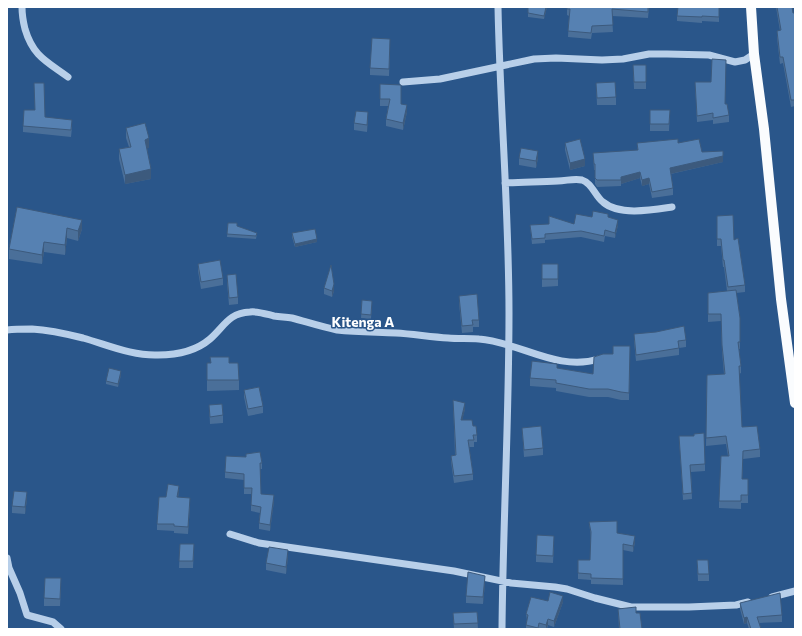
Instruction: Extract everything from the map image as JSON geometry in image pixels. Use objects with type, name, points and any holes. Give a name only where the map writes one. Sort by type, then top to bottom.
[{"type":"main road","points":[[751,7],[754,54],[765,136],[781,299],[795,403]]},
{"type":"street","points":[[22,7],[22,15],[30,42],[41,57],[68,77]]},
{"type":"street","points":[[498,7],[499,66],[506,183],[509,306],[502,629]]},
{"type":"street","points":[[404,82],[440,79],[534,59],[556,58],[602,60],[623,59],[650,54],[667,54],[709,55],[735,62],[745,60],[754,54]]},
{"type":"street","points":[[506,183],[575,179],[583,180],[589,184],[594,193],[602,202],[611,207],[645,211],[672,208]]},
{"type":"street","points":[[7,330],[32,329],[55,332],[83,338],[126,351],[156,356],[172,355],[187,352],[198,346],[210,339],[226,321],[234,316],[250,312],[293,318],[323,327],[349,331],[480,339],[508,344],[554,360],[588,362],[599,359]]},
{"type":"street","points":[[230,534],[259,543],[454,570],[511,583],[542,585],[567,589],[631,607],[736,605],[756,601]]},
{"type":"street","points":[[7,558],[9,568],[27,614],[53,622],[61,629]]},
{"type":"street","points":[[764,599],[795,591]]},
{"type":"building","points":[[528,7],[546,7],[544,16],[528,13]]},
{"type":"building","points":[[567,7],[648,7],[648,12],[612,9],[613,25],[592,26],[591,33],[568,31],[570,9],[567,9]]},
{"type":"building","points":[[678,7],[719,7],[719,17],[677,16]]},
{"type":"building","points":[[777,7],[792,7],[793,13],[795,13],[795,100],[791,100],[783,57],[780,57],[777,31],[781,30]]},
{"type":"building","points":[[372,38],[390,39],[389,69],[370,68]]},
{"type":"building","points":[[712,59],[726,60],[725,104],[727,104],[729,115],[713,118],[713,113],[697,116],[695,82],[711,82]]},
{"type":"building","points":[[633,65],[646,65],[646,82],[634,82]]},
{"type":"building","points":[[615,82],[616,97],[597,98],[596,83]]},
{"type":"building","points":[[34,83],[44,83],[45,117],[72,120],[71,130],[23,126],[24,110],[35,110]]},
{"type":"building","points":[[380,84],[401,85],[401,104],[407,105],[403,123],[386,119],[390,99],[380,99]]},
{"type":"building","points":[[650,110],[670,110],[669,124],[650,124]]},
{"type":"building","points":[[356,111],[368,112],[367,125],[354,123]]},
{"type":"building","points":[[145,123],[149,138],[145,140],[151,169],[125,175],[119,149],[131,147],[126,128]]},
{"type":"building","points":[[580,139],[585,159],[570,163],[565,143]]},
{"type":"building","points":[[678,139],[678,143],[699,139],[702,152],[723,151],[723,156],[670,168],[673,188],[652,192],[649,178],[642,180],[640,172],[621,177],[621,180],[597,180],[595,178],[593,153],[638,150],[637,143]]},
{"type":"building","points":[[521,148],[538,151],[536,161],[519,158]]},
{"type":"building","points":[[17,207],[82,220],[78,231],[67,228],[65,245],[44,242],[42,255],[9,249]]},
{"type":"building","points":[[593,211],[608,214],[608,217],[618,220],[615,233],[605,230],[604,236],[581,231],[545,234],[545,238],[532,239],[530,225],[549,224],[549,216],[574,224],[576,214],[592,217]]},
{"type":"building","points":[[733,215],[734,240],[738,238],[745,285],[728,287],[721,239],[717,239],[717,216]]},
{"type":"building","points":[[228,223],[237,223],[237,226],[257,233],[256,236],[227,234]]},
{"type":"building","points":[[315,229],[317,239],[295,244],[292,233]]},
{"type":"building","points":[[220,260],[223,278],[201,282],[198,264]]},
{"type":"building","points":[[542,264],[558,264],[558,279],[542,279]]},
{"type":"building","points":[[331,265],[334,284],[332,291],[324,288]]},
{"type":"building","points":[[236,274],[238,297],[229,298],[227,275]]},
{"type":"building","points":[[736,290],[740,318],[740,342],[738,342],[741,366],[739,366],[742,427],[757,426],[760,449],[743,451],[742,479],[748,479],[748,495],[741,495],[741,501],[719,501],[721,456],[729,456],[726,436],[706,438],[707,375],[725,374],[721,314],[708,314],[708,293]]},
{"type":"building","points":[[477,294],[479,320],[472,320],[473,325],[462,326],[459,296]]},
{"type":"building","points":[[362,300],[372,301],[371,315],[361,314]]},
{"type":"building","points":[[684,326],[686,340],[678,341],[679,348],[636,355],[634,334],[656,332]]},
{"type":"building","points":[[613,346],[630,346],[629,393],[608,389],[589,389],[556,383],[556,380],[530,378],[532,361],[557,364],[557,368],[593,374],[594,357],[603,354],[613,354]]},
{"type":"building","points":[[210,357],[229,357],[229,363],[238,363],[239,380],[207,380],[207,363],[211,363]]},
{"type":"building","points":[[109,368],[121,371],[118,384],[106,381]]},
{"type":"building","points":[[259,387],[263,406],[248,409],[244,390]]},
{"type":"building","points":[[453,400],[465,403],[461,420],[472,420],[473,426],[476,426],[477,435],[473,435],[474,440],[468,440],[473,474],[454,476],[451,456],[456,455]]},
{"type":"building","points":[[222,404],[223,415],[210,417],[209,405]]},
{"type":"building","points":[[541,426],[543,448],[524,450],[522,428]]},
{"type":"building","points":[[704,433],[705,464],[690,465],[692,493],[683,494],[679,436],[694,436],[694,434]]},
{"type":"building","points":[[260,452],[262,463],[260,463],[261,494],[274,495],[270,525],[259,523],[261,507],[251,505],[252,488],[244,488],[244,474],[225,472],[226,456],[246,457],[246,454]]},
{"type":"building","points":[[168,484],[179,486],[177,497],[190,498],[188,527],[174,526],[174,524],[157,524],[159,497],[166,497]]},
{"type":"building","points":[[14,491],[27,492],[25,507],[12,506]]},
{"type":"building","points":[[617,521],[617,533],[635,536],[633,546],[623,544],[623,579],[591,578],[591,574],[578,573],[578,560],[590,560],[591,532],[589,522]]},
{"type":"building","points":[[537,535],[554,536],[553,556],[536,555]]},
{"type":"building","points":[[180,544],[194,544],[193,561],[179,561]]},
{"type":"building","points":[[269,547],[288,550],[286,567],[266,563]]},
{"type":"building","points":[[697,560],[708,560],[709,574],[698,574]]},
{"type":"building","points":[[468,572],[485,576],[483,597],[466,596]]},
{"type":"building","points":[[45,578],[61,578],[60,599],[44,598]]},
{"type":"building","points":[[550,592],[563,596],[554,621],[548,619],[546,625],[539,623],[538,628],[526,625],[528,615],[526,614],[531,597],[548,601]]},
{"type":"building","points":[[780,593],[782,615],[757,617],[761,629],[751,629],[747,617],[744,618],[740,603]]},
{"type":"building","points":[[636,607],[636,613],[640,613],[642,629],[620,629],[618,609]]},
{"type":"building","points":[[477,612],[478,623],[454,624],[453,613]]},
{"type":"district","name":"Kitenga A","points":[[363,321]]}]
